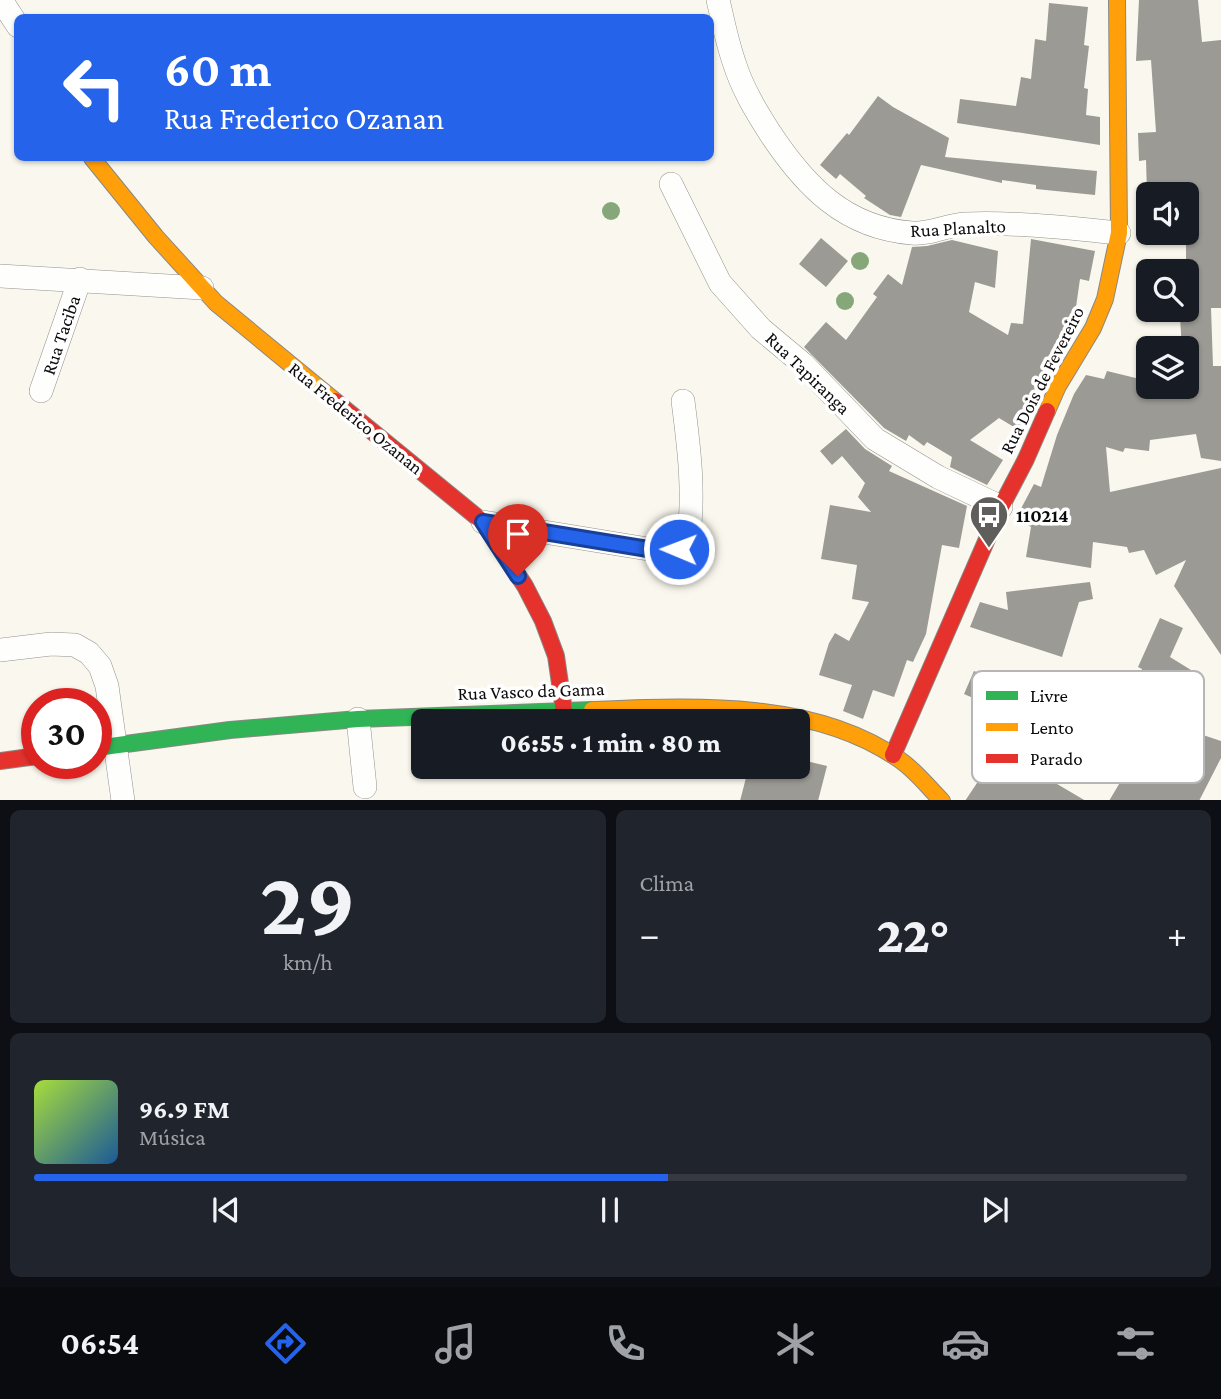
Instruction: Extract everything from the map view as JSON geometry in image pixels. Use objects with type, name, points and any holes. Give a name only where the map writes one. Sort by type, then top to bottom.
[{"type":"street","points":[[1,0],[14,20]]},
{"type":"street","name":"Rua Planalto","points":[[718,0],[734,64],[753,107],[792,167],[832,204],[852,217],[875,226],[916,234],[963,224],[1119,233]]},
{"type":"street","name":"Rua Dois de Fevereiro","points":[[892,755],[1001,507],[1026,459],[1058,386],[1093,328],[1105,299],[1113,272],[1119,233],[1117,0]]},
{"type":"street","name":"Rua Frederico Ozanan","points":[[94,161],[156,237],[202,288],[483,522],[506,556],[548,633],[556,658],[564,709]]},
{"type":"street","name":"Rua Tapiranga","points":[[671,184],[720,284],[761,329],[803,364],[875,439],[938,477],[1001,507]]},
{"type":"street","points":[[0,275],[202,288]]},
{"type":"street","name":"Rua Taciba","points":[[41,391],[80,279]]},
{"type":"street","points":[[483,522],[654,550],[670,552],[679,549],[688,542],[691,522],[690,466],[682,401]]},
{"type":"street","points":[[0,650],[75,645],[89,653],[100,666],[107,688]]},
{"type":"street","name":"Rua Vasco da Gama","points":[[595,709],[688,706],[742,709]]},
{"type":"street","name":"Rua Vasco da Gama","points":[[112,746],[230,730],[411,717]]},
{"type":"street","points":[[358,719],[365,787]]},
{"type":"street","name":"Rua Vasco da Gama","points":[[810,722],[841,730],[892,755],[942,800]]},
{"type":"street","points":[[0,761],[21,758]]},
{"type":"street","points":[[112,768],[123,800]]},
{"type":"building","points":[[1139,0],[1198,0],[1202,42],[1221,40],[1221,308],[1211,308],[1213,366],[1221,366],[1221,461],[1201,458],[1196,434],[1150,440],[1149,451],[1125,448],[1123,452],[1106,447],[1110,492],[1221,468],[1221,655],[1174,586],[1186,560],[1156,575],[1144,550],[1129,553],[1127,547],[1093,542],[1091,568],[1026,557],[1031,527],[1016,518],[1034,484],[1041,487],[1057,435],[1074,394],[1086,375],[1104,379],[1107,371],[1136,378],[1136,399],[1199,399],[1199,336],[1181,336],[1180,322],[1199,322],[1199,259],[1186,259],[1186,245],[1199,245],[1199,182],[1147,182],[1146,160],[1139,161],[1138,133],[1156,132],[1151,60],[1136,61]]},
{"type":"building","points":[[1049,3],[1088,7],[1084,45],[1089,46],[1084,88],[1088,89],[1086,115],[1100,117],[1100,145],[957,123],[960,99],[1016,106],[1021,77],[1031,79],[1035,39],[1046,41]]},
{"type":"building","points":[[878,96],[949,138],[945,157],[1097,171],[1095,195],[1036,189],[1036,185],[1002,180],[1002,183],[921,165],[901,217],[890,215],[864,198],[866,196],[840,174],[836,179],[820,165],[847,133],[849,135]]},
{"type":"building","points":[[821,238],[848,261],[826,287],[799,264]]},
{"type":"building","points":[[1031,239],[1095,251],[1089,281],[1080,279],[1076,307],[1068,333],[1061,331],[1054,358],[1041,379],[1019,430],[999,418],[970,440],[1003,460],[987,485],[950,467],[952,457],[927,442],[924,446],[909,435],[906,441],[884,428],[804,347],[826,322],[846,340],[877,297],[873,294],[888,274],[902,285],[912,247],[952,240],[998,251],[995,288],[975,282],[969,312],[1008,335],[1011,323],[1023,324]]},
{"type":"building","points":[[846,429],[865,449],[892,466],[889,471],[967,506],[959,548],[942,545],[926,634],[913,662],[907,660],[894,697],[873,690],[863,719],[843,711],[852,685],[819,675],[835,633],[849,641],[869,602],[852,599],[857,565],[821,559],[830,505],[871,512],[858,497],[865,483],[842,456],[832,465],[820,451]]},
{"type":"building","points":[[1090,582],[1093,599],[1079,602],[1062,657],[970,627],[980,602],[1008,610],[1006,592]]},
{"type":"building","points":[[1160,618],[1183,628],[1170,657],[1190,671],[1141,671],[1138,667]]},
{"type":"building","points":[[972,676],[972,698],[964,694]]},
{"type":"building","points":[[1204,735],[1221,741],[1221,758],[1200,800],[1110,800],[1120,783],[1204,783]]},
{"type":"building","points":[[810,762],[827,766],[818,800],[740,800],[746,779],[810,779]]},
{"type":"building","points":[[977,783],[1055,783],[1084,800],[966,800]]},
{"type":"traffic: fast","points":[[112,746],[230,730],[411,717]]},
{"type":"traffic: slow","points":[[1047,411],[1058,386],[1093,328],[1105,299],[1119,233],[1117,0]]},
{"type":"traffic: slow","points":[[94,161],[156,237],[216,303],[335,401]]},
{"type":"traffic: slow","points":[[631,709],[724,709]]},
{"type":"traffic: slow","points":[[810,721],[866,740],[900,760],[941,800]]},
{"type":"traffic: jam","points":[[335,401],[483,522],[525,586],[543,621],[556,656],[564,709]]},
{"type":"traffic: jam","points":[[893,755],[1001,507],[1047,411]]},
{"type":"traffic: jam","points":[[0,761],[21,758]]},
{"type":"place","name":"110214","points":[[989,549]]},
{"type":"route","points":[[518,576],[483,522],[654,550],[670,552],[679,549]]}]
